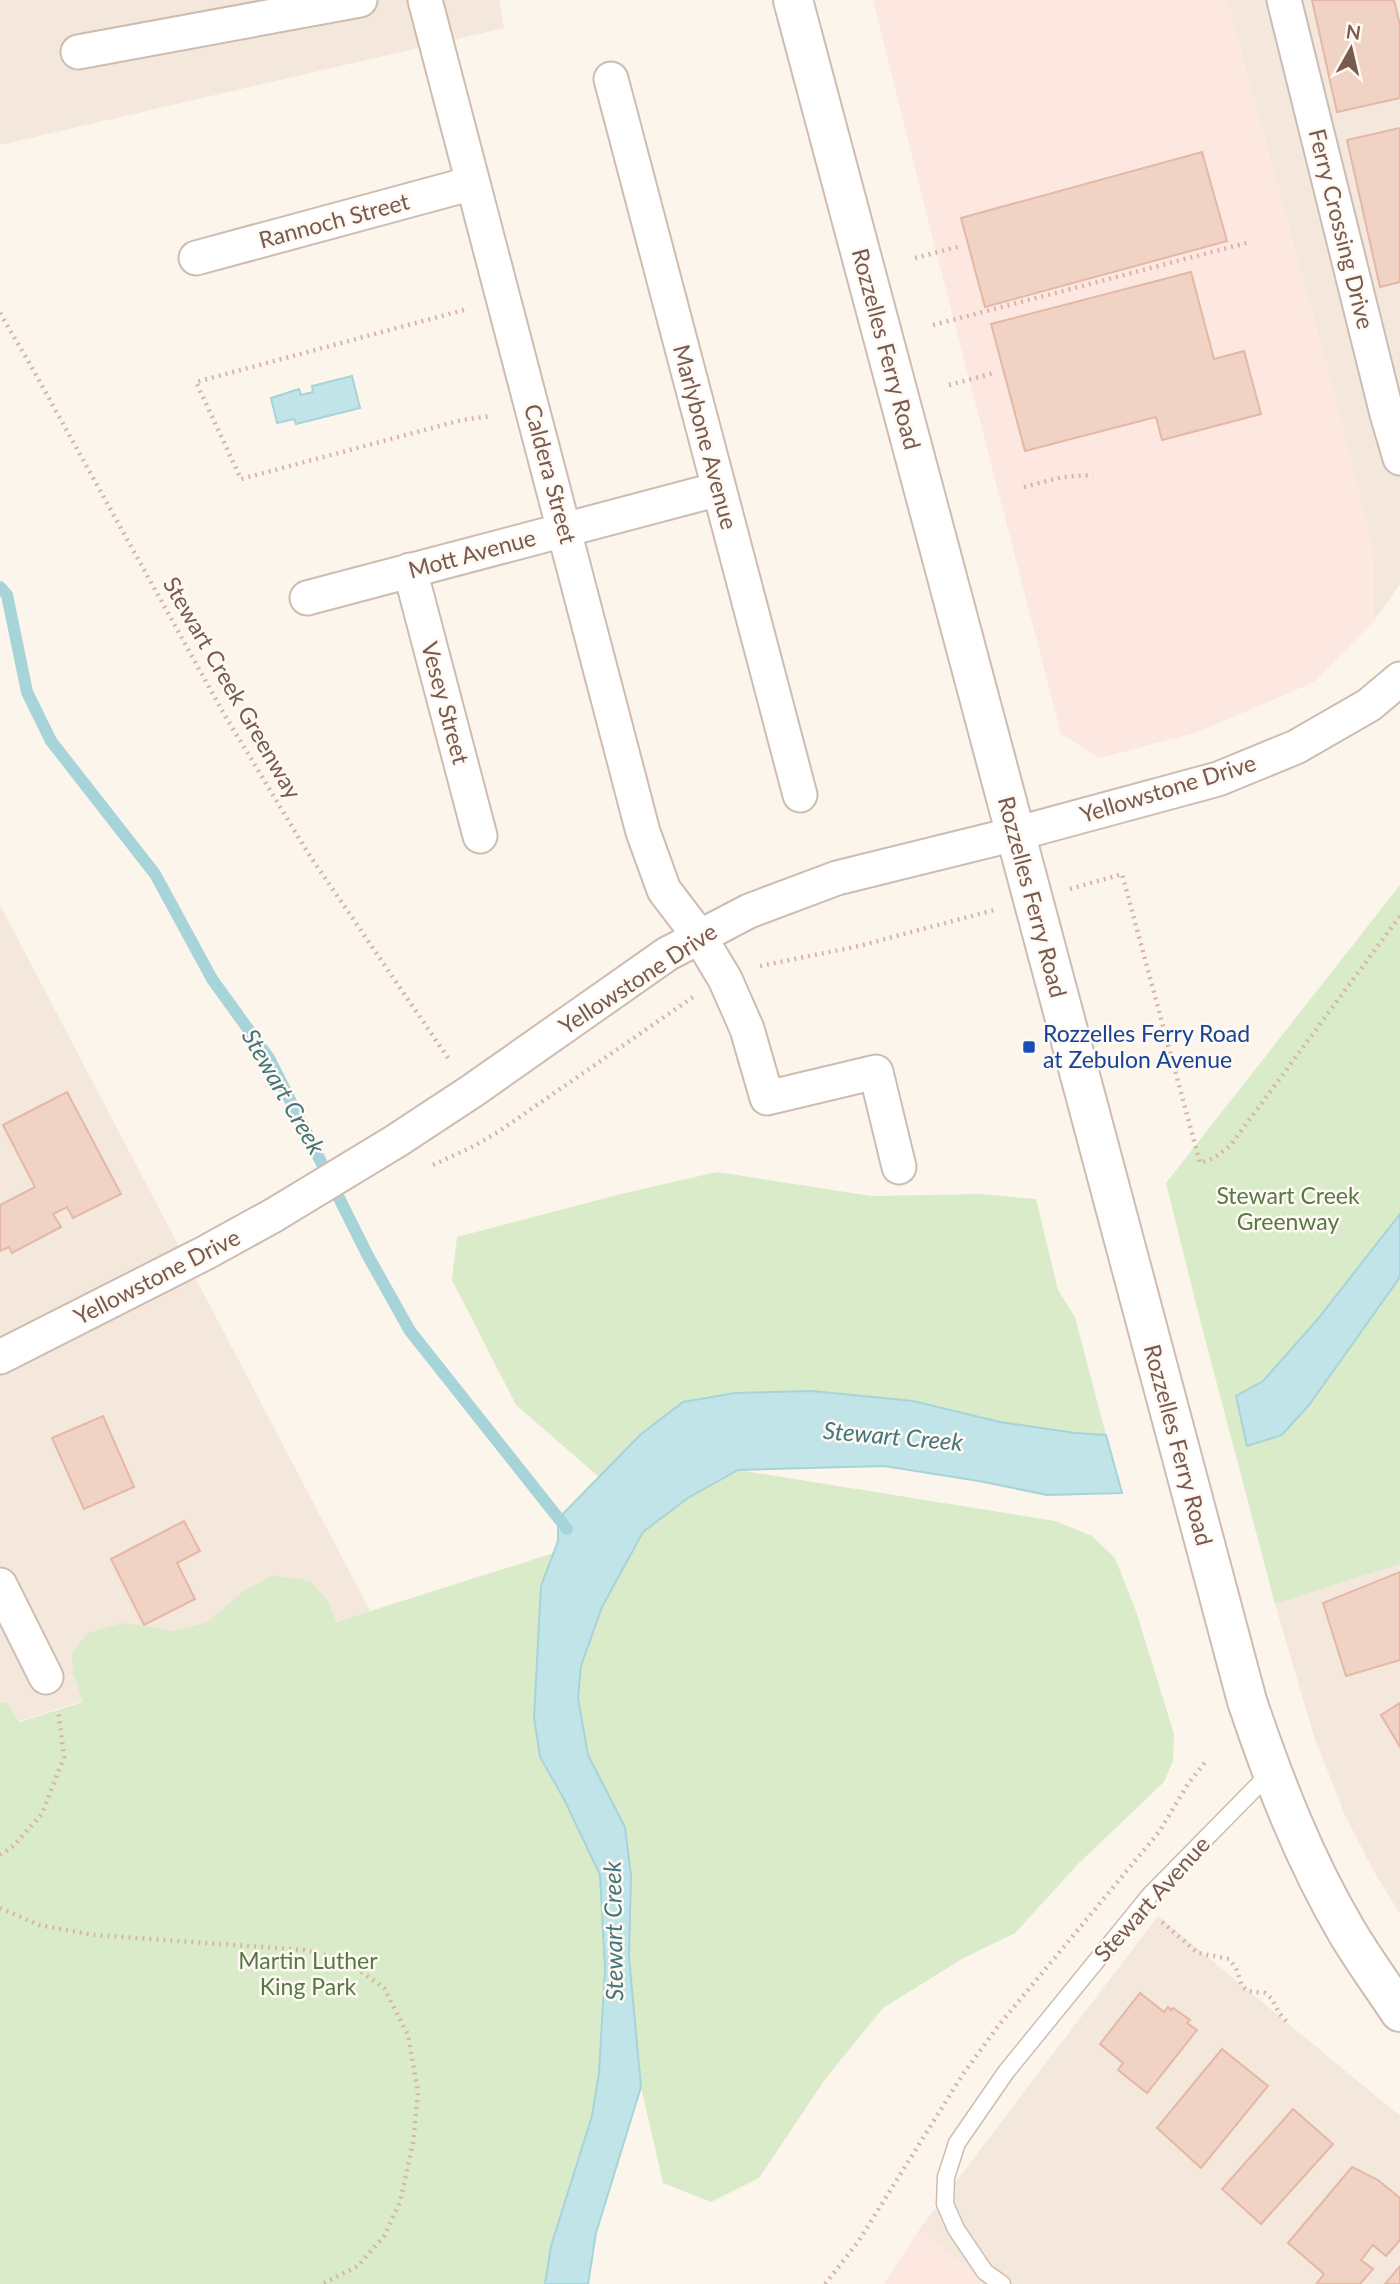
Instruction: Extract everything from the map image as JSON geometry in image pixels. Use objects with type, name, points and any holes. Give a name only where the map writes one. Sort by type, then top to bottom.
[{"type":"street","points":[[78,52],[360,0]]},
{"type":"street","name":"Caldera Street","points":[[425,0],[643,832],[664,890],[699,936],[726,979],[747,1029],[766,1098],[876,1072],[899,1167]]},
{"type":"street","name":"Rozzelles Ferry Road","points":[[793,0],[1243,1688],[1271,1772],[1294,1828],[1347,1931],[1400,2012]]},
{"type":"street","name":"Ferry Crossing Drive","points":[[1284,0],[1400,458]]},
{"type":"street","name":"Marlybone Avenue","points":[[611,79],[800,795]]},
{"type":"street","name":"Rannoch Street","points":[[196,258],[473,183]]},
{"type":"street","name":"Mott Avenue","points":[[307,598],[719,488]]},
{"type":"street","name":"Vesey Street","points":[[410,570],[480,836]]},
{"type":"street","name":"Yellowstone Drive","points":[[0,1357],[274,1215],[397,1141],[667,954],[749,911],[837,878],[1015,834],[1217,779],[1285,752],[1369,705],[1400,679]]},
{"type":"street","points":[[0,1585],[46,1677]]},
{"type":"lane","name":"Stewart Avenue","points":[[1002,2284],[985,2272],[957,2229],[946,2204],[946,2177],[957,2143],[1006,2071],[1142,1905],[1271,1772]]},
{"type":"path","points":[[933,325],[1250,242]]},
{"type":"path","points":[[915,258],[961,246]]},
{"type":"path","points":[[464,310],[196,382],[241,479],[463,420],[492,416]]},
{"type":"path","name":"Stewart Creek Greenway","points":[[0,313],[224,714],[308,853],[454,1068]]},
{"type":"path","points":[[949,385],[994,373]]},
{"type":"path","points":[[1024,487],[1062,477],[1093,475]]},
{"type":"path","points":[[1078,887],[1122,874],[1200,1163],[1214,1158],[1230,1146],[1400,916]]},
{"type":"path","points":[[429,1167],[486,1139],[692,998],[726,979],[748,969],[859,946],[985,913]]},
{"type":"path","points":[[0,1855],[12,1847],[42,1814],[64,1757],[58,1711],[46,1677]]},
{"type":"path","points":[[1142,1905],[1198,1953],[1229,1959],[1236,1968],[1242,1986],[1248,1991],[1265,1993],[1289,2024]]},
{"type":"path","points":[[0,1908],[39,1925],[93,1935],[304,1950],[345,1960],[384,1988],[408,2035],[418,2092],[413,2143],[400,2202],[384,2236],[358,2266],[323,2284]]},
{"type":"shaded area","points":[[0,0],[499,0],[504,28],[0,145]]},
{"type":"shaded area","points":[[873,0],[1227,0],[1332,385],[1373,549],[1374,621],[1314,682],[1198,732],[1100,758],[1061,734]]},
{"type":"shaded area","points":[[1227,0],[1400,0],[1400,584],[1374,621],[1373,549],[1332,385]]},
{"type":"shaded area","points":[[0,905],[370,1611],[0,1727]]},
{"type":"shaded area","points":[[1400,1564],[1400,1914],[1373,1870],[1344,1813],[1314,1736],[1275,1604]]},
{"type":"shaded area","points":[[1158,1916],[1400,2116],[1400,2284],[988,2284],[919,2230]]},
{"type":"shaded area","points":[[919,2230],[988,2284],[884,2284]]},
{"type":"green space","name":"Stewart Creek Greenway","points":[[1400,885],[1400,1564],[1275,1604],[1166,1183]]},
{"type":"green space","points":[[717,1172],[871,1196],[980,1194],[1036,1199],[1058,1290],[1075,1317],[1106,1435],[1000,1422],[913,1401],[812,1391],[735,1393],[640,1435],[599,1477],[516,1405],[452,1280],[457,1237]]},
{"type":"green space","points":[[738,1470],[1055,1521],[1092,1536],[1115,1558],[1136,1611],[1174,1734],[1173,1761],[1164,1782],[1079,1863],[1015,1933],[962,1959],[883,2008],[826,2078],[759,2178],[711,2202],[663,2183],[641,2087],[629,1957],[631,1876],[588,1755],[578,1698],[581,1666],[602,1607],[643,1532],[688,1498]]},
{"type":"green space","name":"Martin Luther King Park","points":[[582,1544],[565,1676],[614,1852],[618,1955],[569,2284],[0,2284],[0,1702],[8,1704],[19,1722],[83,1702],[73,1673],[72,1652],[88,1633],[122,1623],[175,1631],[208,1622],[241,1593],[273,1575],[310,1581],[329,1602],[336,1622]]},
{"type":"water","points":[[352,376],[360,408],[296,424],[294,419],[277,423],[271,398],[299,389],[301,395],[313,392],[312,386]]},
{"type":"water","points":[[1400,1214],[1400,1277],[1309,1405],[1282,1435],[1247,1446],[1236,1396],[1263,1381],[1317,1320]]},
{"type":"water","points":[[812,1391],[913,1401],[1000,1422],[1106,1435],[1122,1493],[1047,1495],[884,1466],[738,1470],[688,1498],[643,1532],[602,1607],[581,1666],[578,1698],[588,1755],[625,1827],[631,1876],[629,1957],[641,2087],[596,2233],[588,2284],[545,2284],[551,2246],[592,2116],[599,2073],[605,1969],[600,1875],[564,1799],[540,1757],[534,1717],[541,1586],[558,1541],[558,1519],[640,1435],[683,1402],[735,1393]]},
{"type":"building","points":[[1312,0],[1394,0],[1400,25],[1400,98],[1337,112]]},
{"type":"building","points":[[1400,128],[1400,282],[1380,287],[1347,140]]},
{"type":"building","points":[[1202,152],[1227,241],[985,307],[961,218]]},
{"type":"building","points":[[1191,272],[1214,359],[1244,351],[1261,414],[1162,440],[1156,417],[1025,451],[991,324]]},
{"type":"building","points":[[67,1092],[121,1194],[73,1218],[67,1207],[53,1214],[61,1227],[12,1253],[9,1247],[0,1251],[0,1205],[35,1187],[3,1125]]},
{"type":"building","points":[[103,1416],[134,1487],[84,1509],[52,1438]]},
{"type":"building","points":[[184,1521],[200,1551],[177,1563],[195,1599],[144,1625],[111,1559]]},
{"type":"building","points":[[1400,1572],[1400,1660],[1346,1676],[1323,1603]]},
{"type":"building","points":[[1400,1703],[1400,1747],[1381,1715]]},
{"type":"building","points":[[1140,1993],[1164,2012],[1168,2007],[1171,2010],[1173,2008],[1190,2020],[1187,2023],[1197,2030],[1147,2093],[1118,2070],[1123,2063],[1100,2044]]},
{"type":"building","points":[[1222,2049],[1268,2086],[1201,2168],[1157,2128]]},
{"type":"building","points":[[1293,2109],[1333,2144],[1261,2224],[1222,2189]]},
{"type":"building","points":[[1352,2167],[1378,2180],[1400,2198],[1400,2240],[1386,2256],[1373,2245],[1361,2260],[1373,2269],[1360,2284],[1319,2284],[1317,2283],[1324,2274],[1288,2243]]},
{"type":"building","points":[[1400,2266],[1400,2284],[1385,2284]]},
{"type":"waterway","name":"Stewart Creek","points":[[0,587],[7,595],[27,692],[51,741],[155,874],[212,979],[269,1058],[368,1256],[410,1331],[567,1529]]},
{"type":"place","name":"Rozzelles Ferry Road at Zebulon Avenue","points":[[1029,1047]]}]
